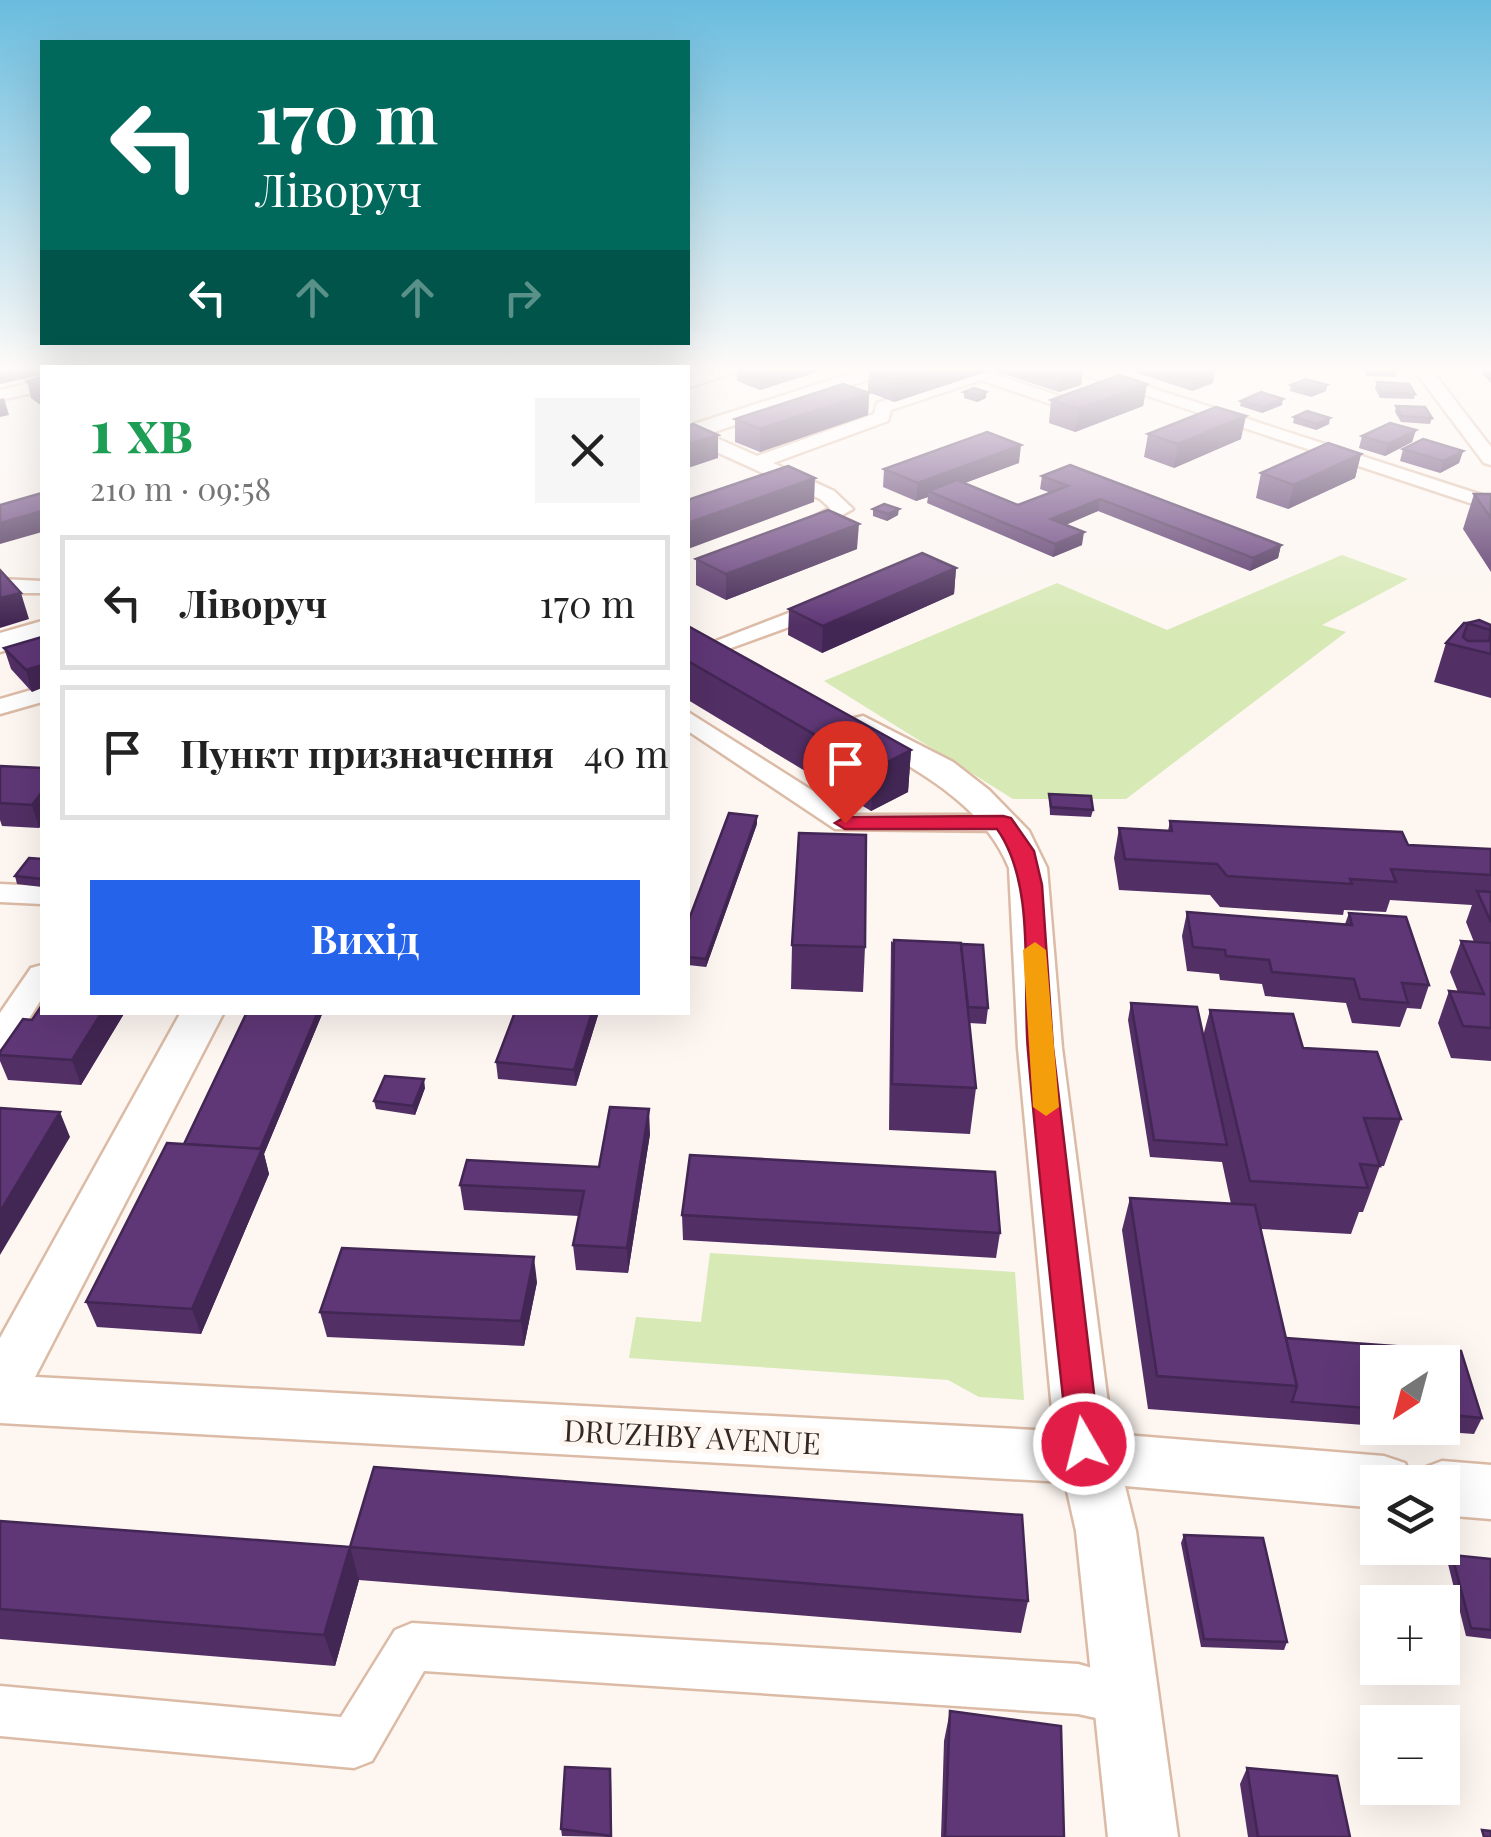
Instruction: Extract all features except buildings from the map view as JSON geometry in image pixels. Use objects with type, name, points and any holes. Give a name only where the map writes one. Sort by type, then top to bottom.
[{"type":"street","points":[[737,453],[827,495],[843,509],[779,540]]},
{"type":"street","points":[[759,462],[784,453]]},
{"type":"street","points":[[1331,453],[1491,504]]},
{"type":"street","points":[[0,586],[40,588]]},
{"type":"street","points":[[702,638],[850,597]]},
{"type":"street","points":[[0,643],[40,631]]},
{"type":"street","points":[[702,638],[768,674]]},
{"type":"street","points":[[0,707],[40,695]]},
{"type":"street","points":[[820,702],[940,769],[1003,823],[1024,851],[1031,885],[1040,1048],[1088,1460],[1106,1531],[1143,1837]]},
{"type":"street","points":[[690,721],[845,823],[1003,823]]},
{"type":"street","points":[[0,893],[40,895]]},
{"type":"street","points":[[0,1038],[40,978]]},
{"type":"street","points":[[0,1390],[201,1015]]},
{"type":"street","name":"DRUZHBY AVENUE","points":[[0,1399],[1088,1460],[1360,1480]]},
{"type":"street","points":[[1460,1489],[1491,1492]]},
{"type":"street","points":[[0,1711],[354,1743],[412,1647],[1078,1689],[1128,1700]]},
{"type":"green space","points":[[1342,555],[1408,579],[1322,625],[1346,632],[1126,799],[1013,799],[824,681],[1057,583],[1167,630]]},
{"type":"green space","points":[[710,1253],[1015,1272],[1024,1400],[979,1397],[948,1380],[629,1358],[636,1317],[701,1322]]},
{"type":"slow traffic","points":[[1035,950],[1046,1107]]},
{"type":"route","points":[[845,823],[1003,823],[1024,851],[1031,885],[1040,1048],[1084,1444]]}]
